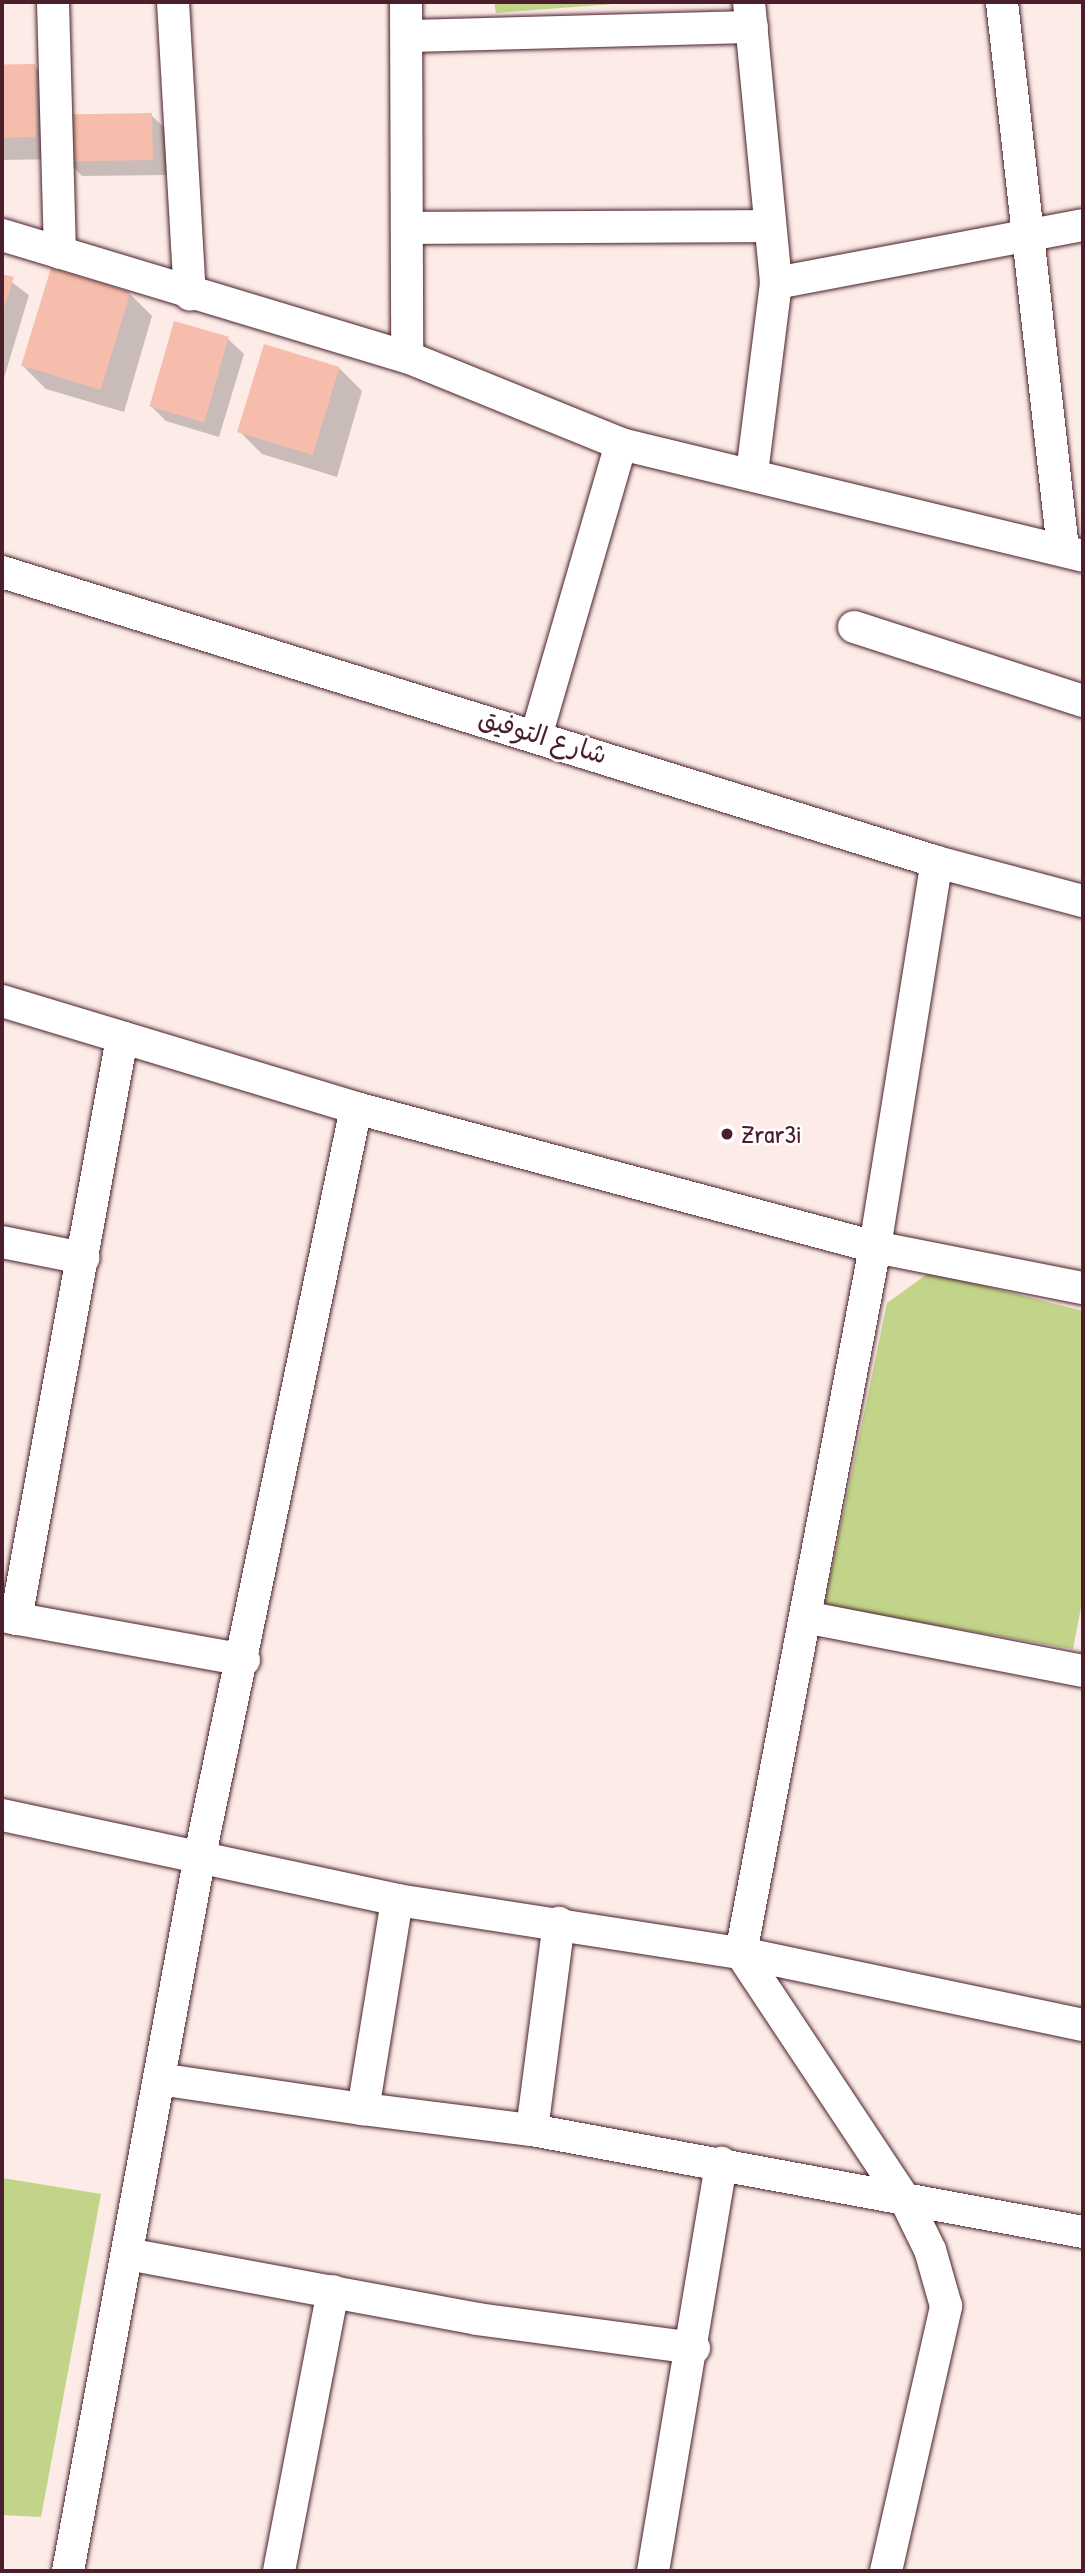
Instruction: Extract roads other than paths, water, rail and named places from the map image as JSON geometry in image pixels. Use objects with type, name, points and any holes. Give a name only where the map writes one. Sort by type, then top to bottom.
[{"type":"street","points":[[53,2],[60,253]]},
{"type":"street","points":[[173,2],[190,295]]},
{"type":"street","points":[[406,2],[409,229],[407,358]]},
{"type":"street","points":[[2,235],[190,295],[407,358],[621,444],[752,473],[1073,552],[1002,2]]},
{"type":"street","points":[[408,36],[751,14],[768,226],[776,283],[752,473]]},
{"type":"street","points":[[776,283],[1030,232],[1083,225]]},
{"type":"street","points":[[409,229],[768,226]]},
{"type":"street","points":[[537,733],[621,444]]},
{"type":"street","name":"شارع التوفيق","points":[[2,572],[537,733],[937,862],[1083,901]]},
{"type":"street","points":[[854,627],[1083,701]]},
{"type":"street","points":[[886,2571],[946,2306],[930,2250],[907,2203],[741,1953],[875,1247],[937,862]]},
{"type":"street","points":[[2,1001],[356,1108],[875,1247],[1083,1288]]},
{"type":"street","points":[[122,1038],[83,1258],[9,1618],[244,1660]]},
{"type":"street","points":[[68,2571],[200,1855],[244,1660],[356,1108]]},
{"type":"street","points":[[2,1242],[83,1258]]},
{"type":"street","points":[[805,1617],[1083,1671]]},
{"type":"street","points":[[2,1815],[200,1855],[397,1900],[741,1953],[1083,2025]]},
{"type":"street","points":[[363,2109],[397,1900]]},
{"type":"street","points":[[532,2130],[559,1923]]},
{"type":"street","points":[[159,2079],[532,2130],[721,2163],[907,2203],[1083,2232]]},
{"type":"street","points":[[653,2571],[694,2348],[721,2163]]},
{"type":"street","points":[[127,2254],[477,2319],[694,2348]]},
{"type":"street","points":[[279,2571],[333,2291]]},
{"type":"place","name":"Zrar3i","points":[[727,1134]]}]
